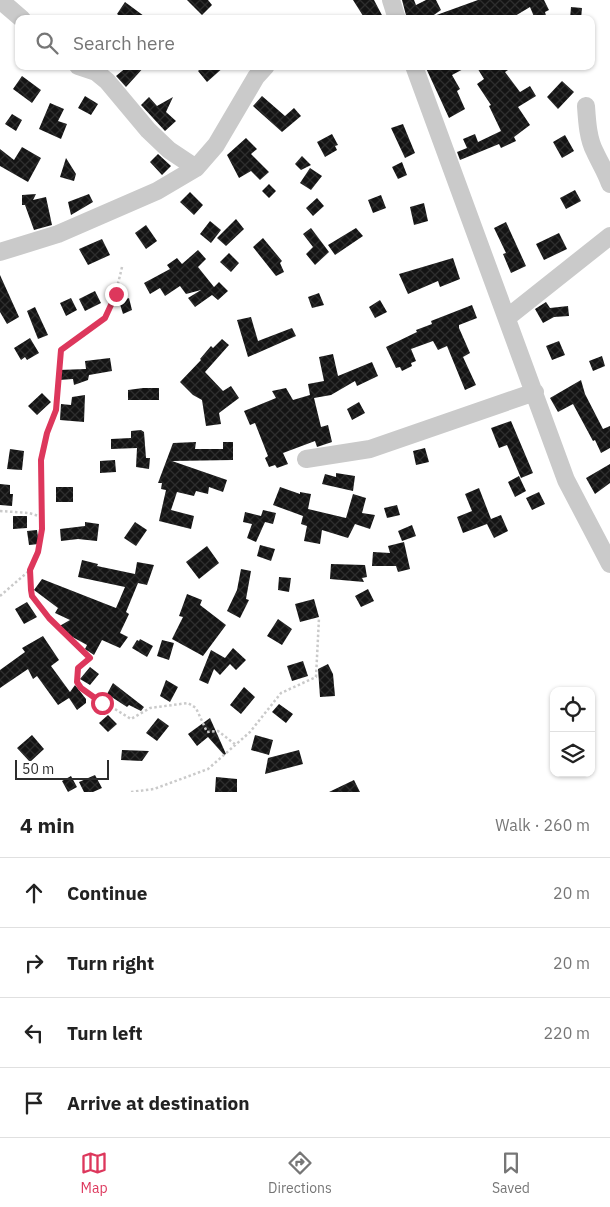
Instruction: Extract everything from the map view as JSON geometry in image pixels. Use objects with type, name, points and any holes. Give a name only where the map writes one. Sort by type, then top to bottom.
[{"type":"street","points":[[0,0],[17,15]]},
{"type":"street","points":[[391,0],[396,15]]},
{"type":"street","points":[[90,70],[96,72],[107,81],[148,130],[169,150],[196,168]]},
{"type":"street","points":[[0,252],[58,234],[157,191],[196,168],[216,145],[256,77],[262,70]]},
{"type":"street","points":[[415,70],[508,317],[566,480],[610,564]]},
{"type":"street","points":[[586,106],[587,125],[594,151],[606,172],[610,184]]},
{"type":"street","points":[[508,317],[610,236]]},
{"type":"street","points":[[306,459],[370,449],[535,392]]},
{"type":"path","points":[[0,596],[30,570],[38,552],[42,517],[41,460],[47,433],[56,410],[61,350],[105,318],[116,294],[122,267]]},
{"type":"path","points":[[0,511],[29,513],[42,517]]},
{"type":"path","points":[[30,570],[32,596],[49,618],[90,658],[78,668],[77,682],[81,688],[131,720],[150,708],[188,703],[196,708],[207,732],[218,731],[236,745]]},
{"type":"path","points":[[131,792],[154,788],[208,769],[236,745],[266,715],[280,693],[316,677],[319,618]]},
{"type":"building","points":[[187,0],[208,0],[212,5],[202,15]]},
{"type":"building","points":[[353,0],[374,0],[382,15],[362,15]]},
{"type":"building","points":[[402,0],[414,0],[416,5],[426,0],[436,0],[441,10],[434,15],[406,15]]},
{"type":"building","points":[[478,0],[544,0],[549,10],[545,12],[546,15],[533,15],[530,7],[517,15],[437,15]]},
{"type":"building","points":[[125,2],[143,15],[118,15],[117,14]]},
{"type":"building","points":[[571,7],[582,8],[581,15],[570,15]]},
{"type":"building","points":[[123,70],[141,70],[126,87],[116,76]]},
{"type":"building","points":[[199,70],[220,70],[207,82]]},
{"type":"building","points":[[427,70],[461,70],[452,75],[460,89],[457,91],[465,109],[449,118]]},
{"type":"building","points":[[478,70],[508,70],[505,72],[520,92],[530,86],[536,96],[518,107],[530,125],[514,137],[516,141],[501,148],[499,144],[460,160],[457,152],[467,148],[463,139],[475,134],[478,142],[501,131],[489,106],[491,105],[477,84],[484,79]]},
{"type":"building","points":[[22,76],[41,90],[32,103],[13,89]]},
{"type":"building","points":[[562,81],[574,92],[558,109],[547,97]]},
{"type":"building","points":[[85,96],[98,104],[91,115],[78,108]]},
{"type":"building","points":[[262,96],[285,116],[294,108],[301,116],[282,132],[253,106]]},
{"type":"building","points":[[149,97],[157,106],[173,97],[166,112],[176,121],[165,131],[141,105]]},
{"type":"building","points":[[50,103],[64,109],[58,121],[67,124],[61,139],[39,129]]},
{"type":"building","points":[[12,114],[22,120],[16,131],[5,124]]},
{"type":"building","points":[[403,124],[415,153],[405,158],[391,128]]},
{"type":"building","points":[[332,134],[338,145],[335,146],[337,150],[325,157],[317,142]]},
{"type":"building","points":[[565,135],[574,151],[562,158],[553,142]]},
{"type":"building","points":[[246,138],[257,149],[251,154],[269,172],[260,180],[251,171],[239,178],[227,155]]},
{"type":"building","points":[[22,147],[41,158],[28,182],[0,166],[0,149],[14,160]]},
{"type":"building","points":[[158,154],[171,166],[162,175],[150,162]]},
{"type":"building","points":[[302,156],[311,165],[301,170],[295,164]]},
{"type":"building","points":[[66,158],[76,174],[74,181],[60,177]]},
{"type":"building","points":[[402,162],[407,175],[398,179],[392,167]]},
{"type":"building","points":[[310,168],[322,176],[311,190],[300,183]]},
{"type":"building","points":[[269,184],[276,191],[269,198],[262,191]]},
{"type":"building","points":[[575,190],[581,201],[566,209],[560,198]]},
{"type":"building","points":[[190,192],[203,205],[194,215],[180,202]]},
{"type":"building","points":[[36,194],[33,200],[46,197],[52,225],[34,230],[25,205],[22,205],[22,195]]},
{"type":"building","points":[[89,194],[93,202],[71,215],[68,202]]},
{"type":"building","points":[[381,195],[386,208],[373,213],[368,200]]},
{"type":"building","points":[[317,198],[324,206],[313,216],[306,208]]},
{"type":"building","points":[[424,203],[428,221],[414,225],[410,207]]},
{"type":"building","points":[[236,219],[244,229],[226,246],[217,238]]},
{"type":"building","points":[[210,221],[221,230],[211,243],[200,234]]},
{"type":"building","points":[[506,222],[526,266],[511,273],[503,254],[506,253],[494,228]]},
{"type":"building","points":[[146,225],[157,241],[146,249],[135,233]]},
{"type":"building","points":[[311,228],[329,252],[315,265],[306,254],[313,247],[303,234]]},
{"type":"building","points":[[356,228],[363,236],[335,255],[328,245]]},
{"type":"building","points":[[559,233],[567,249],[544,260],[536,244]]},
{"type":"building","points":[[263,238],[282,261],[280,263],[284,272],[276,276],[253,247]]},
{"type":"building","points":[[102,239],[110,255],[88,265],[79,249]]},
{"type":"building","points":[[198,250],[206,259],[198,267],[214,287],[219,282],[228,291],[218,300],[212,295],[195,307],[188,298],[201,290],[186,294],[180,286],[165,296],[160,288],[150,294],[144,283],[170,269],[167,265],[177,258],[182,264]]},
{"type":"building","points":[[229,253],[239,263],[231,272],[220,262]]},
{"type":"building","points":[[453,258],[460,279],[440,287],[438,281],[408,294],[399,274]]},
{"type":"building","points":[[0,275],[19,317],[7,324],[0,312]]},
{"type":"building","points":[[95,291],[101,303],[85,311],[79,299]]},
{"type":"building","points":[[319,293],[324,305],[312,308],[308,297]]},
{"type":"building","points":[[71,298],[77,310],[66,316],[60,303]]},
{"type":"building","points":[[129,298],[132,310],[123,314],[119,301]]},
{"type":"building","points":[[380,300],[387,312],[375,318],[369,307]]},
{"type":"building","points":[[546,302],[550,308],[568,306],[569,316],[554,317],[543,323],[535,309]]},
{"type":"building","points":[[472,305],[477,318],[459,325],[459,328],[470,353],[463,357],[476,385],[465,390],[447,346],[438,350],[433,341],[411,349],[416,361],[411,363],[412,366],[402,371],[400,367],[396,368],[386,347],[417,332],[416,330],[432,324],[431,321]]},
{"type":"building","points":[[35,307],[48,335],[38,339],[27,311]]},
{"type":"building","points":[[251,317],[258,341],[292,328],[296,336],[248,357],[237,320]]},
{"type":"building","points":[[30,338],[39,353],[27,360],[25,357],[21,360],[14,348]]},
{"type":"building","points":[[222,339],[229,345],[205,372],[223,391],[231,386],[239,398],[219,413],[221,424],[206,426],[202,400],[193,395],[180,382],[201,360],[211,346],[213,348]]},
{"type":"building","points":[[559,341],[565,355],[552,360],[546,346]]},
{"type":"building","points":[[333,354],[338,376],[372,362],[378,376],[357,386],[355,381],[331,395],[314,398],[321,427],[328,425],[332,442],[317,447],[315,441],[283,453],[288,464],[277,468],[275,465],[269,467],[265,458],[268,456],[255,423],[250,425],[244,411],[276,398],[272,391],[286,388],[293,400],[310,395],[308,384],[324,381],[319,357]]},
{"type":"building","points":[[602,356],[605,366],[593,371],[589,361]]},
{"type":"building","points":[[110,358],[112,371],[89,375],[88,380],[74,385],[73,379],[59,380],[59,370],[86,369],[85,361]]},
{"type":"building","points":[[581,380],[585,394],[603,429],[610,426],[610,448],[601,453],[573,404],[558,412],[550,398]]},
{"type":"building","points":[[159,388],[159,400],[128,400],[128,390]]},
{"type":"building","points":[[42,393],[51,402],[37,415],[28,406]]},
{"type":"building","points":[[85,395],[84,422],[60,420],[61,404],[71,405],[72,397]]},
{"type":"building","points":[[359,402],[365,413],[352,420],[347,409]]},
{"type":"building","points":[[511,421],[533,473],[521,478],[507,445],[499,448],[491,428]]},
{"type":"building","points":[[141,430],[144,432],[146,458],[150,458],[149,469],[136,467],[137,448],[111,449],[111,439],[131,438],[131,431]]},
{"type":"building","points":[[196,442],[195,449],[223,449],[223,442],[233,442],[233,460],[172,461],[227,480],[223,492],[209,487],[208,494],[196,491],[194,496],[177,492],[171,510],[194,516],[191,529],[159,521],[166,490],[161,489],[162,483],[158,483],[173,443]]},
{"type":"building","points":[[425,448],[429,462],[416,465],[413,451]]},
{"type":"building","points":[[10,449],[24,451],[22,470],[7,469]]},
{"type":"building","points":[[115,460],[116,472],[100,473],[100,461]]},
{"type":"building","points":[[610,464],[610,483],[595,494],[586,478]]},
{"type":"building","points":[[336,473],[355,476],[353,491],[322,484],[325,474],[336,477]]},
{"type":"building","points":[[519,476],[526,491],[515,497],[508,482]]},
{"type":"building","points":[[0,484],[10,485],[10,494],[13,494],[12,506],[0,505]]},
{"type":"building","points":[[56,487],[73,487],[73,502],[56,502]]},
{"type":"building","points":[[280,487],[300,494],[300,492],[311,494],[308,509],[346,518],[353,494],[366,498],[362,513],[375,515],[370,529],[355,524],[348,538],[322,530],[320,544],[304,541],[307,526],[301,524],[303,516],[273,505]]},
{"type":"building","points":[[479,488],[491,519],[501,515],[508,531],[494,538],[487,524],[463,533],[457,517],[472,511],[465,494]]},
{"type":"building","points":[[539,492],[545,504],[532,510],[526,498]]},
{"type":"building","points":[[397,505],[400,515],[387,518],[384,508]]},
{"type":"building","points":[[263,510],[276,513],[273,524],[265,522],[256,542],[247,538],[252,524],[243,522],[245,512],[261,516]]},
{"type":"building","points":[[13,516],[27,516],[27,528],[13,529]]},
{"type":"building","points":[[85,522],[99,524],[97,541],[78,539],[61,541],[60,529],[85,526]]},
{"type":"building","points":[[135,522],[147,530],[136,546],[124,538]]},
{"type":"building","points":[[412,525],[416,536],[402,541],[398,531]]},
{"type":"building","points":[[37,530],[39,544],[29,545],[27,531]]},
{"type":"building","points":[[404,542],[410,569],[398,572],[396,566],[372,566],[373,552],[390,553],[388,546]]},
{"type":"building","points":[[260,545],[275,549],[271,561],[257,556]]},
{"type":"building","points":[[207,546],[219,563],[199,579],[186,562]]},
{"type":"building","points":[[82,560],[98,564],[97,566],[135,574],[137,562],[154,565],[147,585],[138,583],[126,612],[129,614],[120,633],[128,637],[120,648],[102,640],[94,655],[85,649],[87,645],[56,628],[70,620],[55,613],[58,608],[34,590],[42,579],[116,608],[125,587],[78,577]]},
{"type":"building","points":[[331,564],[365,565],[367,577],[362,578],[364,582],[330,579]]},
{"type":"building","points":[[241,569],[251,571],[246,599],[249,600],[240,618],[227,611],[237,590]]},
{"type":"building","points":[[279,577],[291,578],[289,592],[278,590]]},
{"type":"building","points":[[368,589],[374,601],[361,607],[355,596]]},
{"type":"building","points":[[187,594],[202,600],[200,605],[226,625],[203,656],[172,639],[183,617],[179,616]]},
{"type":"building","points":[[314,599],[319,617],[300,622],[295,604]]},
{"type":"building","points":[[27,602],[37,617],[24,624],[15,609]]},
{"type":"building","points":[[278,619],[292,629],[282,645],[267,636]]},
{"type":"building","points":[[43,636],[59,660],[51,666],[70,692],[75,685],[86,699],[86,703],[77,710],[69,698],[58,705],[37,676],[33,679],[28,669],[0,688],[0,670],[25,652],[22,648]]},
{"type":"building","points":[[140,639],[153,646],[147,657],[132,648],[137,640],[139,641]]},
{"type":"building","points":[[162,640],[174,643],[169,660],[157,656]]},
{"type":"building","points":[[233,648],[246,660],[236,670],[230,664],[220,675],[214,669],[208,684],[199,680],[211,650],[225,658]]},
{"type":"building","points":[[303,661],[308,676],[292,681],[287,666]]},
{"type":"building","points":[[328,664],[333,674],[335,696],[320,697],[318,669]]},
{"type":"building","points":[[90,667],[99,674],[90,685],[80,679]]},
{"type":"building","points":[[166,680],[178,687],[170,702],[160,696]]},
{"type":"building","points":[[113,683],[144,707],[141,711],[129,705],[127,707],[107,694]]},
{"type":"building","points":[[244,687],[255,697],[241,714],[230,705]]},
{"type":"building","points":[[279,704],[293,714],[286,723],[272,712]]},
{"type":"building","points":[[108,715],[117,724],[108,732],[99,723]]},
{"type":"building","points":[[158,718],[169,726],[157,741],[146,733]]},
{"type":"building","points":[[210,718],[226,754],[224,755],[208,737],[197,746],[188,734]]},
{"type":"building","points":[[32,735],[44,749],[30,762],[17,748]]},
{"type":"building","points":[[255,735],[273,740],[269,755],[251,750]]},
{"type":"building","points":[[122,750],[149,751],[142,761],[121,760]]},
{"type":"building","points":[[299,750],[303,764],[265,774],[268,758]]},
{"type":"building","points":[[95,775],[102,788],[93,792],[84,792],[79,782]]},
{"type":"building","points":[[71,776],[77,787],[68,792],[62,781]]},
{"type":"building","points":[[216,777],[237,779],[237,792],[215,792]]},
{"type":"building","points":[[354,780],[360,792],[329,792]]},
{"type":"route","points":[[102,703],[81,688],[77,682],[78,668],[90,658],[49,618],[32,596],[30,570],[38,552],[42,529],[41,460],[47,433],[56,410],[61,350],[78,340],[105,318],[116,294]]}]
